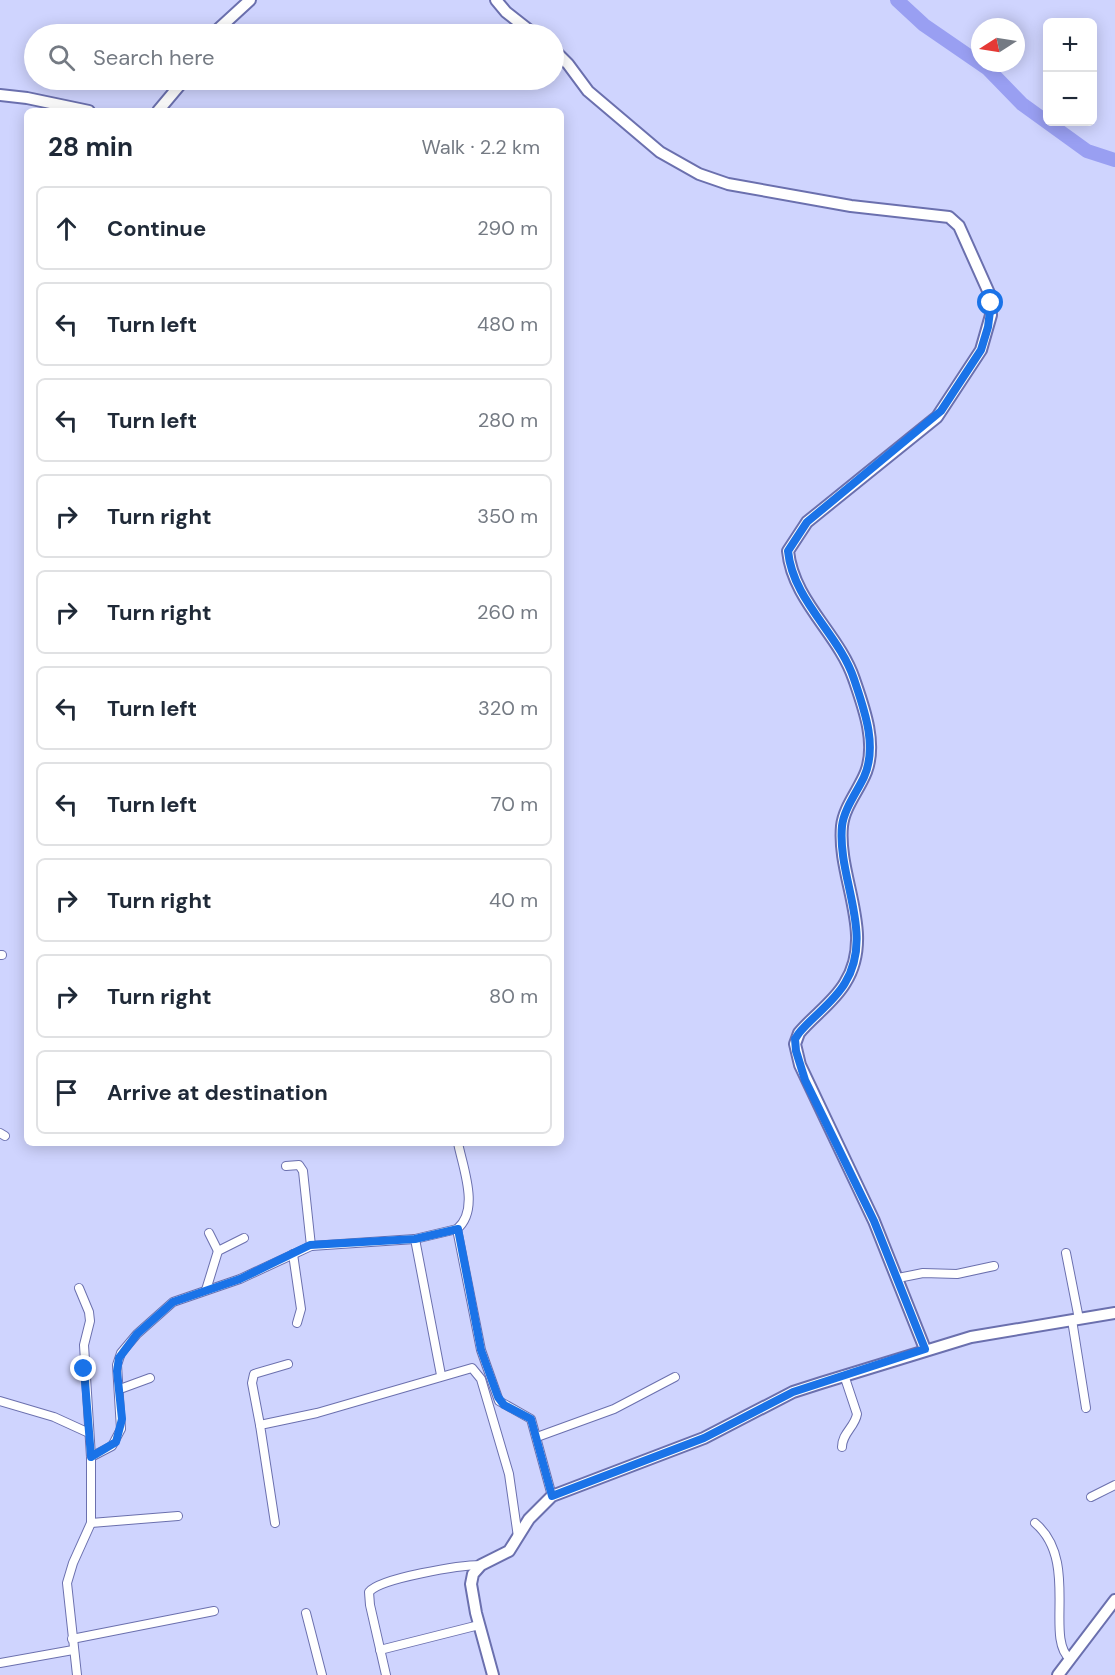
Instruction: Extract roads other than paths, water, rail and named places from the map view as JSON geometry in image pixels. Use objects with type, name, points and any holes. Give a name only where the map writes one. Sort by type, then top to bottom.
[{"type":"street","points":[[224,24],[249,0]]},
{"type":"street","points":[[496,0],[506,12],[521,24]]},
{"type":"street","points":[[564,61],[595,97],[660,152],[699,174],[728,184],[851,206],[949,217],[959,226],[989,292],[991,315],[985,340],[941,411],[812,517],[799,531],[788,551],[793,577],[850,667],[871,747],[866,773],[842,824],[843,846],[856,931],[855,959],[845,983],[795,1039],[796,1051],[805,1080],[862,1194],[925,1349]]},
{"type":"street","points":[[161,108],[176,90]]},
{"type":"street","points":[[0,95],[76,108]]},
{"type":"street","points":[[91,1457],[116,1442],[122,1419],[117,1365],[122,1353],[137,1334],[173,1302],[240,1279],[310,1245],[415,1239],[458,1229],[466,1222],[469,1206],[459,1146]]},
{"type":"street","points":[[286,1166],[299,1166],[303,1171],[310,1245]]},
{"type":"street","points":[[458,1229],[481,1350],[498,1397],[504,1405],[531,1419],[552,1496]]},
{"type":"street","points":[[206,1290],[218,1251],[209,1233]]},
{"type":"street","points":[[218,1251],[244,1238]]},
{"type":"street","points":[[415,1239],[441,1375]]},
{"type":"street","points":[[1066,1253],[1086,1408]]},
{"type":"street","points":[[293,1254],[301,1309],[297,1323]]},
{"type":"street","points":[[898,1278],[923,1273],[957,1274],[994,1266]]},
{"type":"street","points":[[77,1675],[67,1583],[73,1563],[91,1523],[91,1457],[84,1345],[90,1321],[89,1312],[79,1288]]},
{"type":"street","points":[[493,1675],[471,1584],[473,1574],[481,1565],[509,1551],[529,1519],[552,1496],[704,1438],[793,1392],[925,1349],[988,1333],[1115,1313]]},
{"type":"street","points":[[275,1523],[252,1383],[254,1374],[288,1364]]},
{"type":"street","points":[[260,1425],[317,1413],[441,1375],[472,1368],[481,1379],[509,1474],[518,1537]]},
{"type":"street","points":[[842,1447],[843,1437],[857,1414],[844,1376]]},
{"type":"street","points":[[537,1437],[614,1409],[675,1377]]},
{"type":"street","points":[[120,1389],[150,1378]]},
{"type":"street","points":[[0,1401],[54,1417],[89,1433]]},
{"type":"street","points":[[1091,1497],[1115,1485]]},
{"type":"street","points":[[91,1523],[178,1516]]},
{"type":"street","points":[[1035,1523],[1048,1536],[1058,1564],[1061,1646],[1070,1659]]},
{"type":"street","points":[[386,1675],[369,1599],[372,1588],[417,1575],[462,1566],[481,1565]]},
{"type":"street","points":[[1058,1675],[1115,1600]]},
{"type":"street","points":[[72,1639],[214,1611]]},
{"type":"street","points":[[306,1613],[322,1675]]},
{"type":"street","points":[[380,1650],[479,1624]]},
{"type":"street","points":[[0,1663],[73,1650]]},
{"type":"waterway","points":[[897,0],[924,25],[988,69],[1022,104],[1087,151],[1115,160]]}]
